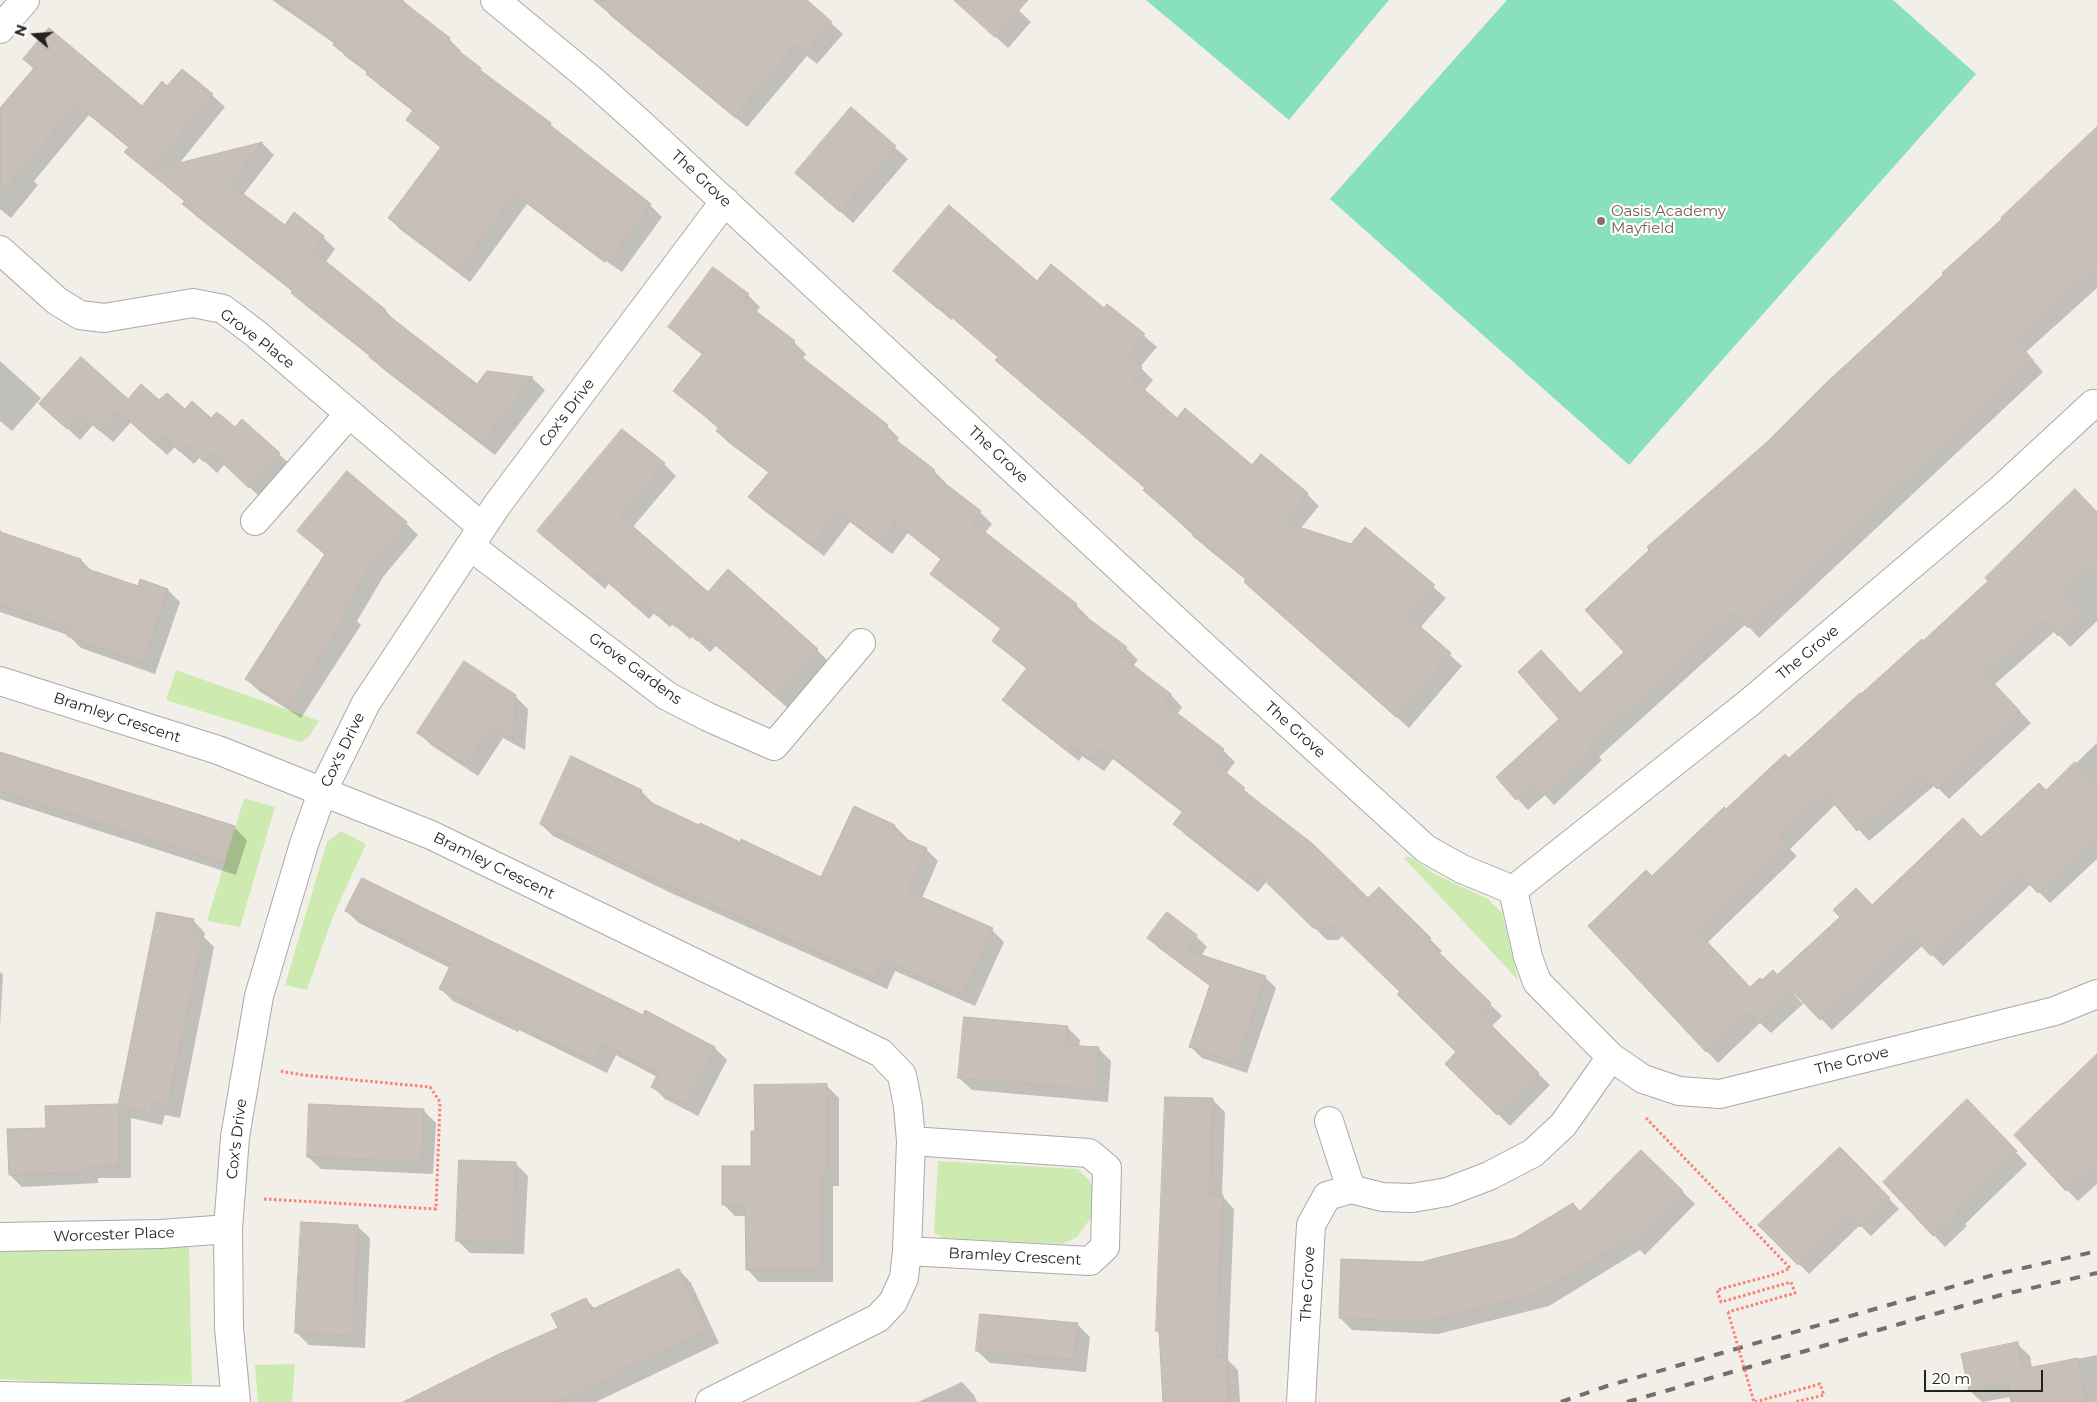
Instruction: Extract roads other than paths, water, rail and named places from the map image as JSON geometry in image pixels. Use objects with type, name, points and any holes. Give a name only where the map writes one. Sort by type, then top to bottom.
[{"type":"street","points":[[0,29],[25,0]]},
{"type":"street","name":"The Grove","points":[[494,0],[598,85],[1211,653],[1426,849],[1462,869],[1513,890]]},
{"type":"street","name":"Cox's Drive","points":[[236,1402],[229,1328],[228,1229],[235,1137],[259,996],[304,844],[323,790],[366,703],[476,537],[725,201]]},
{"type":"street","name":"Grove Place","points":[[0,250],[57,301],[80,315],[104,318],[193,303],[223,309],[350,414],[476,537]]},
{"type":"street","name":"The Grove","points":[[1513,890],[1750,702],[2000,490],[2096,404]]},
{"type":"street","points":[[255,521],[350,414]]},
{"type":"street","name":"Grove Gardens","points":[[476,537],[667,696],[708,717],[774,746],[860,642]]},
{"type":"street","name":"Bramley Crescent","points":[[0,681],[218,750],[323,790],[431,835],[881,1053],[902,1075],[908,1106],[911,1141],[907,1251],[904,1278],[893,1302],[878,1318],[710,1402]]},
{"type":"street","name":"The Grove","points":[[1513,890],[1528,957],[1537,982],[1612,1057],[1643,1079],[1679,1091],[1720,1094],[2055,1010],[2097,994]]},
{"type":"street","points":[[1329,1121],[1351,1189],[1382,1197],[1412,1198],[1447,1192],[1489,1176],[1533,1153],[1563,1125],[1612,1057]]},
{"type":"street","name":"Bramley Crescent","points":[[907,1251],[1090,1261],[1106,1247],[1107,1168],[1089,1153],[911,1141]]},
{"type":"street","name":"The Grove","points":[[1302,1402],[1311,1225],[1327,1196],[1351,1189]]},
{"type":"street","name":"Worcester Place","points":[[0,1237],[160,1234],[228,1229]]},
{"type":"street","points":[[0,1396],[236,1402]]},
{"type":"railway","points":[[1561,1402],[1607,1386],[1993,1275],[2097,1251]]},
{"type":"railway","points":[[1627,1402],[2001,1295],[2097,1273]]},
{"type":"place","name":"Oasis Academy Mayfield","points":[[1601,221]]}]
